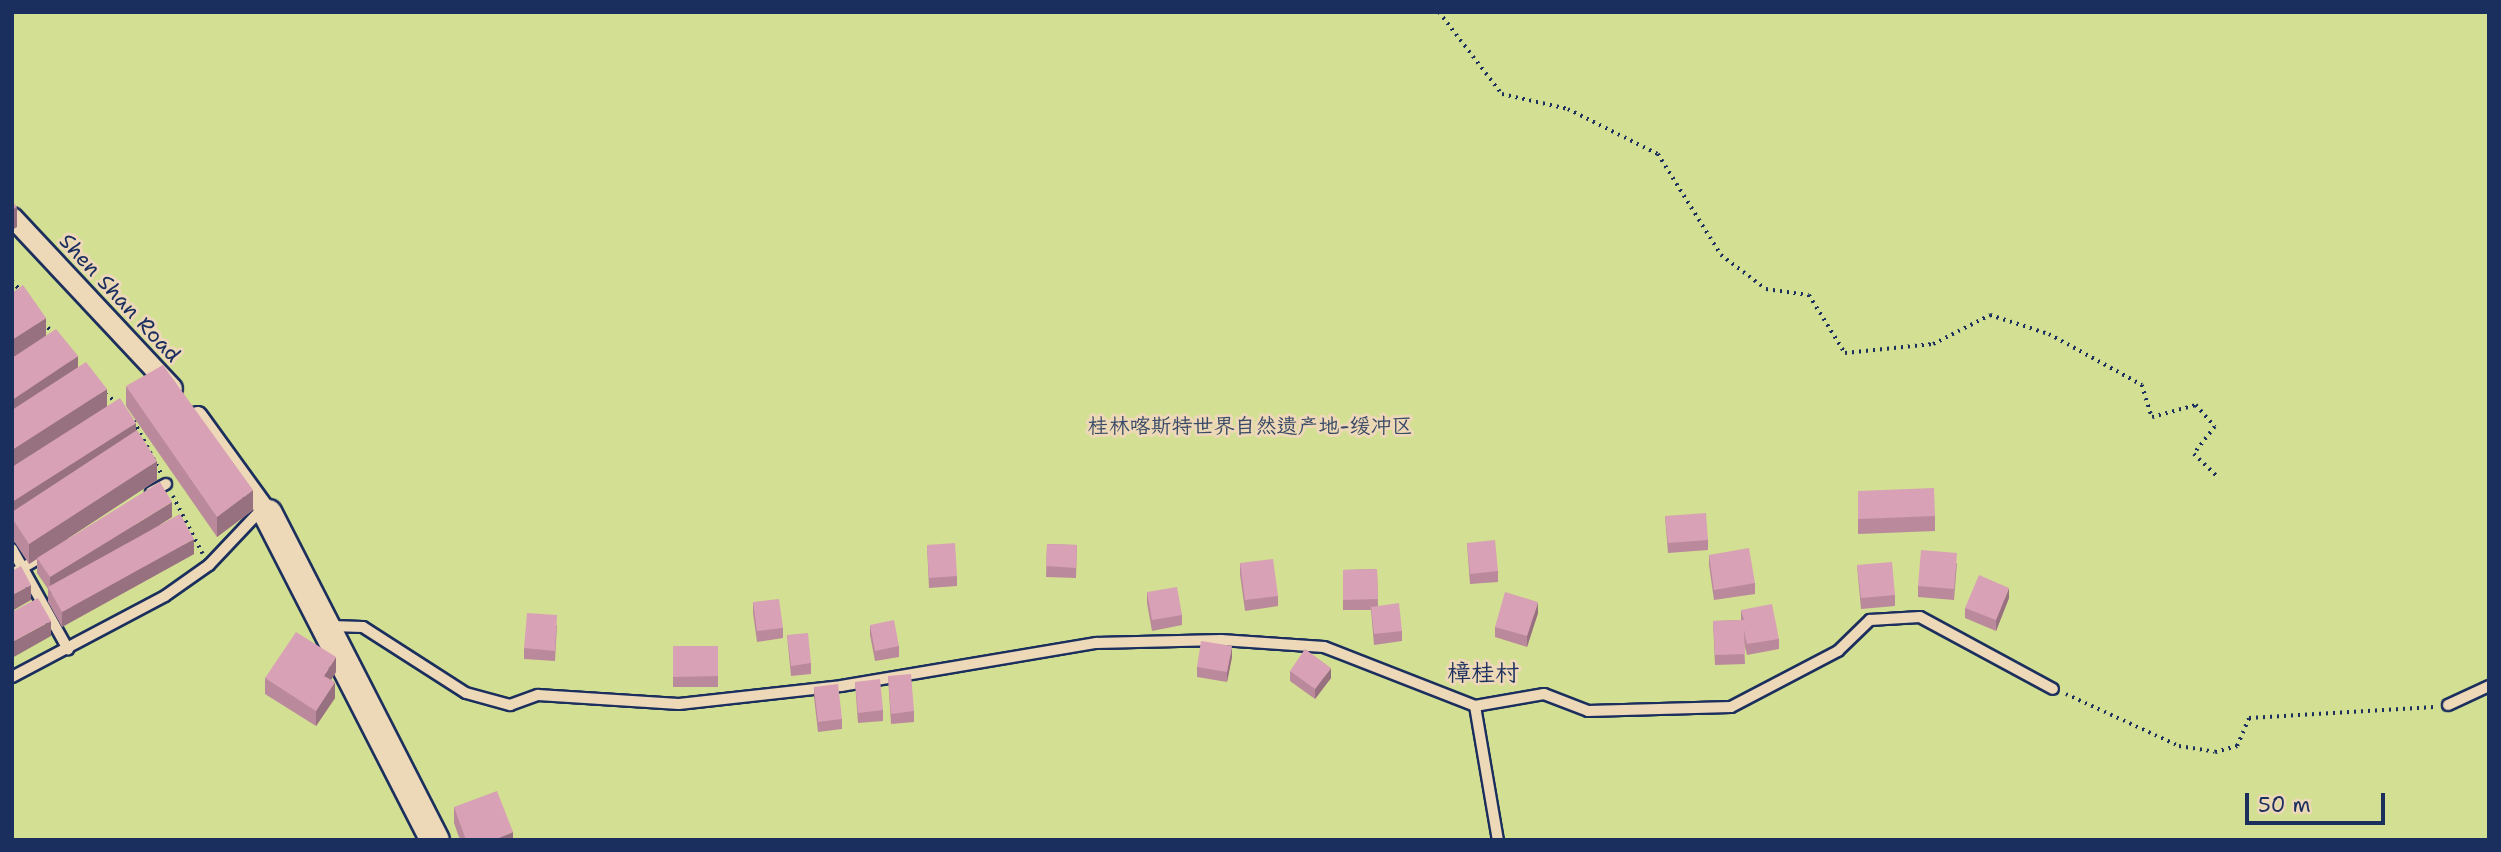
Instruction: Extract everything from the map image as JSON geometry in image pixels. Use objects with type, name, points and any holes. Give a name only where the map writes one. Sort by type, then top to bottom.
[{"type":"main road","points":[[266,511],[435,840]]},
{"type":"street","name":"Shen Shan Road","points":[[15,227],[158,380],[266,511]]},
{"type":"lane","points":[[142,498],[166,484]]},
{"type":"lane","points":[[12,677],[68,649],[209,565],[266,511]]},
{"type":"lane","points":[[12,575],[59,547]]},
{"type":"lane","points":[[12,549],[68,649]]},
{"type":"lane","points":[[324,626],[363,627],[466,693],[510,705],[538,695],[679,704],[855,684],[1096,643],[1221,640],[1324,648],[1475,706],[1544,694],[1588,711],[1731,707],[1838,651],[1870,620],[1920,617],[2053,689]]},
{"type":"lane","points":[[2448,705],[2489,686]]},
{"type":"lane","points":[[1475,706],[1498,840]]},
{"type":"path","points":[[1440,12],[1502,94],[1568,109],[1658,154],[1721,255],[1766,289],[1809,295],[1845,354],[1933,344],[1990,315],[2049,334],[2141,385],[2152,417],[2196,405],[2215,427],[2194,454],[2219,478]]},
{"type":"path","points":[[12,281],[25,297],[19,301]]},
{"type":"path","points":[[39,315],[59,342]]},
{"type":"path","points":[[98,384],[110,402],[122,404],[146,439],[166,484],[209,565]]},
{"type":"path","points":[[135,446],[146,439]]},
{"type":"path","points":[[172,523],[184,516]]},
{"type":"path","points":[[2053,689],[2179,747],[2215,752],[2237,747],[2249,719],[2448,705]]},
{"type":"green space","name":"桂林喀斯特世界自然遗产地-缓冲区","points":[[12,12],[2489,12],[2489,840],[12,840]]},
{"type":"building","points":[[23,285],[46,318],[12,340],[12,293]]},
{"type":"building","points":[[56,329],[78,356],[12,400],[12,358]]},
{"type":"building","points":[[86,362],[107,389],[12,450],[12,410]]},
{"type":"building","points":[[163,365],[253,490],[217,517],[126,386]]},
{"type":"building","points":[[120,398],[136,423],[12,502],[12,467]]},
{"type":"building","points":[[137,430],[157,461],[29,544],[12,518],[12,512]]},
{"type":"building","points":[[160,482],[172,502],[50,577],[37,558]]},
{"type":"building","points":[[1934,488],[1935,516],[1858,519],[1858,491]]},
{"type":"building","points":[[1706,513],[1708,540],[1668,543],[1665,516]]},
{"type":"building","points":[[180,514],[194,539],[62,612],[48,587]]},
{"type":"building","points":[[1495,540],[1498,571],[1470,574],[1467,543]]},
{"type":"building","points":[[955,543],[957,576],[929,578],[927,545]]},
{"type":"building","points":[[1047,544],[1077,545],[1076,568],[1046,566]]},
{"type":"building","points":[[1749,548],[1755,583],[1714,590],[1709,555]]},
{"type":"building","points":[[1921,550],[1957,553],[1954,589],[1918,586]]},
{"type":"building","points":[[1273,559],[1278,596],[1245,600],[1240,563]]},
{"type":"building","points":[[1892,562],[1895,595],[1861,598],[1857,565]]},
{"type":"building","points":[[21,566],[31,585],[12,595],[12,571]]},
{"type":"building","points":[[1377,569],[1378,599],[1343,600],[1343,570]]},
{"type":"building","points":[[1979,575],[2009,588],[1996,620],[1965,608]]},
{"type":"building","points":[[1177,587],[1182,615],[1152,620],[1147,592]]},
{"type":"building","points":[[1505,592],[1538,602],[1527,636],[1495,627]]},
{"type":"building","points":[[38,598],[51,621],[12,642],[12,612]]},
{"type":"building","points":[[779,599],[783,628],[757,631],[753,602]]},
{"type":"building","points":[[1399,603],[1402,631],[1374,634],[1371,607]]},
{"type":"building","points":[[1772,604],[1779,639],[1747,644],[1744,630],[1745,654],[1715,655],[1713,621],[1744,620],[1741,610]]},
{"type":"building","points":[[527,613],[557,615],[555,651],[524,648]]},
{"type":"building","points":[[894,620],[899,646],[875,651],[870,625]]},
{"type":"building","points":[[296,632],[336,657],[324,676],[335,682],[316,711],[265,678]]},
{"type":"building","points":[[808,633],[811,663],[791,666],[787,635]]},
{"type":"building","points":[[1201,641],[1232,646],[1227,672],[1197,667]]},
{"type":"building","points":[[673,646],[718,646],[718,676],[673,677]]},
{"type":"building","points":[[1305,649],[1331,668],[1315,689],[1290,671]]},
{"type":"building","points":[[911,674],[914,711],[891,714],[888,676]]},
{"type":"building","points":[[880,679],[883,710],[858,713],[855,682]]},
{"type":"building","points":[[838,684],[842,719],[818,722],[814,687]]},
{"type":"building","points":[[497,791],[513,832],[494,840],[466,840],[454,807]]},
{"type":"district","name":"樟桂村","points":[[1483,674]]}]
